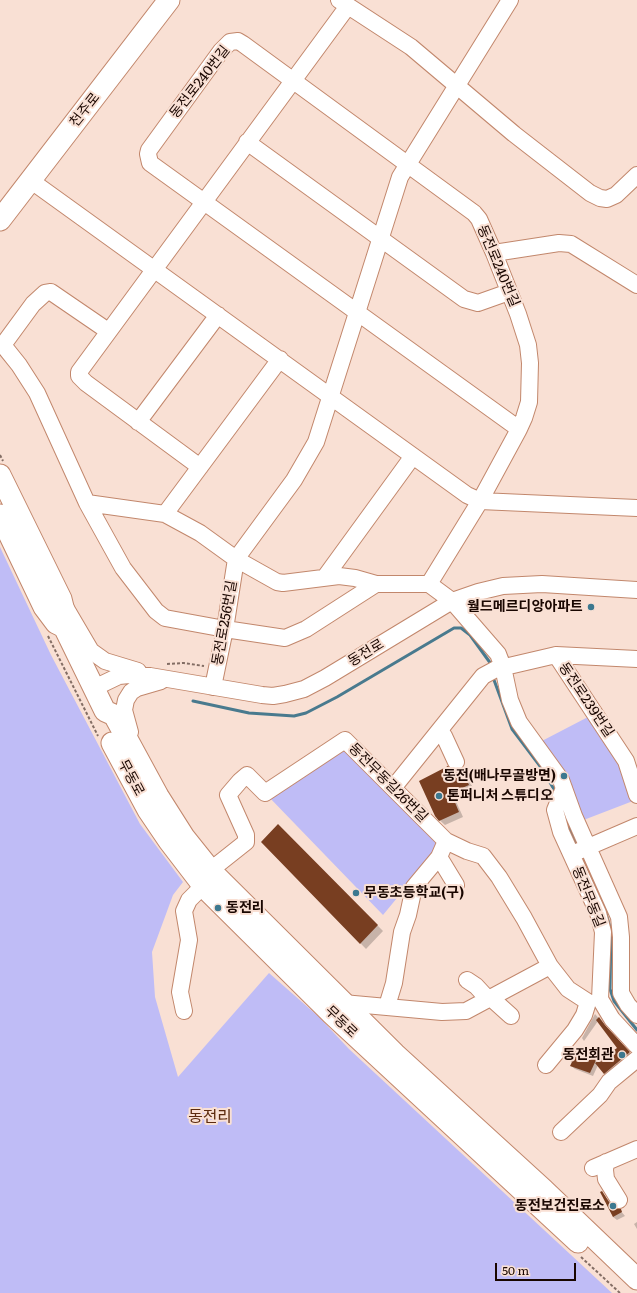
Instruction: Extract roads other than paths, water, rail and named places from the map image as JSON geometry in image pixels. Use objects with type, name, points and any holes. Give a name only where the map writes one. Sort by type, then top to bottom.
[{"type":"main road","name":"천주로","points":[[0,220],[169,0]]},
{"type":"main road","name":"무동로","points":[[2,469],[61,599],[66,619],[64,627]]},
{"type":"main road","name":"무동로","points":[[0,516],[44,607],[56,623],[64,627],[104,711],[102,715],[104,726],[148,810],[169,841],[205,888],[332,1014],[633,1293]]},
{"type":"main road","name":"무동로","points":[[104,711],[114,715],[136,757],[184,837],[212,872],[343,1003],[637,1279]]},
{"type":"street","points":[[236,559],[294,480],[307,460],[316,442],[397,185],[408,164],[458,86],[510,0]]},
{"type":"street","points":[[200,467],[86,384],[79,376],[81,367],[293,80],[343,3],[411,47],[538,154],[600,198],[607,199],[616,195],[637,174]]},
{"type":"street","name":"동전로240번길","points":[[429,584],[480,501],[519,429],[529,402],[530,363],[528,345],[509,292],[479,219],[474,213],[238,41],[230,42],[221,51],[148,154],[150,163],[519,429]]},
{"type":"street","points":[[247,142],[472,303],[484,302],[509,292]]},
{"type":"street","points":[[30,180],[280,359],[461,492],[480,501],[637,508]]},
{"type":"street","points":[[494,253],[559,243],[571,244],[637,285]]},
{"type":"street","points":[[108,331],[51,292],[45,293],[33,304],[1,345],[27,376],[37,393],[87,503],[123,568],[156,611],[165,618],[285,638],[295,635],[376,584]]},
{"type":"street","points":[[138,422],[218,315]]},
{"type":"street","points":[[165,514],[280,359]]},
{"type":"street","points":[[325,576],[413,456]]},
{"type":"street","points":[[87,503],[165,514],[200,533],[236,559],[277,582],[283,583],[325,576],[355,578],[376,584],[429,584],[452,601],[498,654],[503,667],[510,700],[519,722],[563,784],[619,917],[621,937],[621,993],[628,1005],[637,1015]]},
{"type":"street","name":"동전로256번길","points":[[213,687],[225,629],[236,559]]},
{"type":"street","name":"동전로","points":[[94,688],[119,676],[167,672],[213,687],[274,696],[304,689],[325,678],[452,601],[503,586],[542,584],[637,590]]},
{"type":"street","points":[[61,599],[91,651],[96,655],[115,665],[167,672]]},
{"type":"street","points":[[556,655],[637,659]]},
{"type":"street","name":"동전로239번길","points":[[503,667],[556,655],[632,758],[637,795]]},
{"type":"street","points":[[393,788],[483,676],[503,667]]},
{"type":"street","points":[[136,757],[124,710],[126,700],[131,692],[167,672]]},
{"type":"street","points":[[438,733],[444,736],[456,762]]},
{"type":"street","name":"동전무동길26번길","points":[[217,865],[246,842],[246,835],[228,795],[247,774],[265,793],[345,740],[446,841],[467,851],[483,856],[490,864],[542,948],[550,966],[568,989],[594,1001]]},
{"type":"street","name":"동전무동길","points":[[563,784],[555,810],[570,855],[598,913],[603,932],[594,1001]]},
{"type":"street","points":[[570,855],[637,826]]},
{"type":"street","points":[[387,1006],[394,983],[402,932],[408,915],[414,887],[440,858],[446,841]]},
{"type":"street","points":[[440,858],[456,885]]},
{"type":"street","points":[[184,1011],[180,992],[189,940],[184,911],[189,900],[196,893]]},
{"type":"street","points":[[343,1003],[442,1012],[466,1011],[550,966]]},
{"type":"street","points":[[467,980],[511,1016]]},
{"type":"street","points":[[546,1065],[576,1030],[594,1001],[637,1046]]},
{"type":"street","points":[[560,1132],[600,1095],[609,1082],[637,1059]]},
{"type":"street","points":[[619,1200],[606,1179],[604,1170],[600,1165],[637,1149]]},
{"type":"waterway","points":[[193,701],[249,713],[294,716],[306,713],[337,697],[454,628],[461,628],[470,635],[491,664]]},
{"type":"waterway","points":[[494,680],[512,729],[543,770],[556,793]]},
{"type":"waterway","points":[[566,821],[575,843]]},
{"type":"waterway","points":[[605,910],[611,931],[610,989],[614,1001],[637,1030]]},
{"type":"place","name":"월드메르디앙아파트","points":[[591,607]]},
{"type":"place","name":"동전(배나무골방면)","points":[[564,776]]},
{"type":"place","name":"톤퍼니처 스튜디오","points":[[439,796]]},
{"type":"place","name":"무동초등학교(구)","points":[[356,893]]},
{"type":"place","name":"동전리","points":[[218,908]]},
{"type":"place","name":"동전회관","points":[[622,1055]]},
{"type":"place","name":"동전보건진료소","points":[[613,1206]]},
{"type":"district","name":"동전리","points":[[210,1117]]}]
